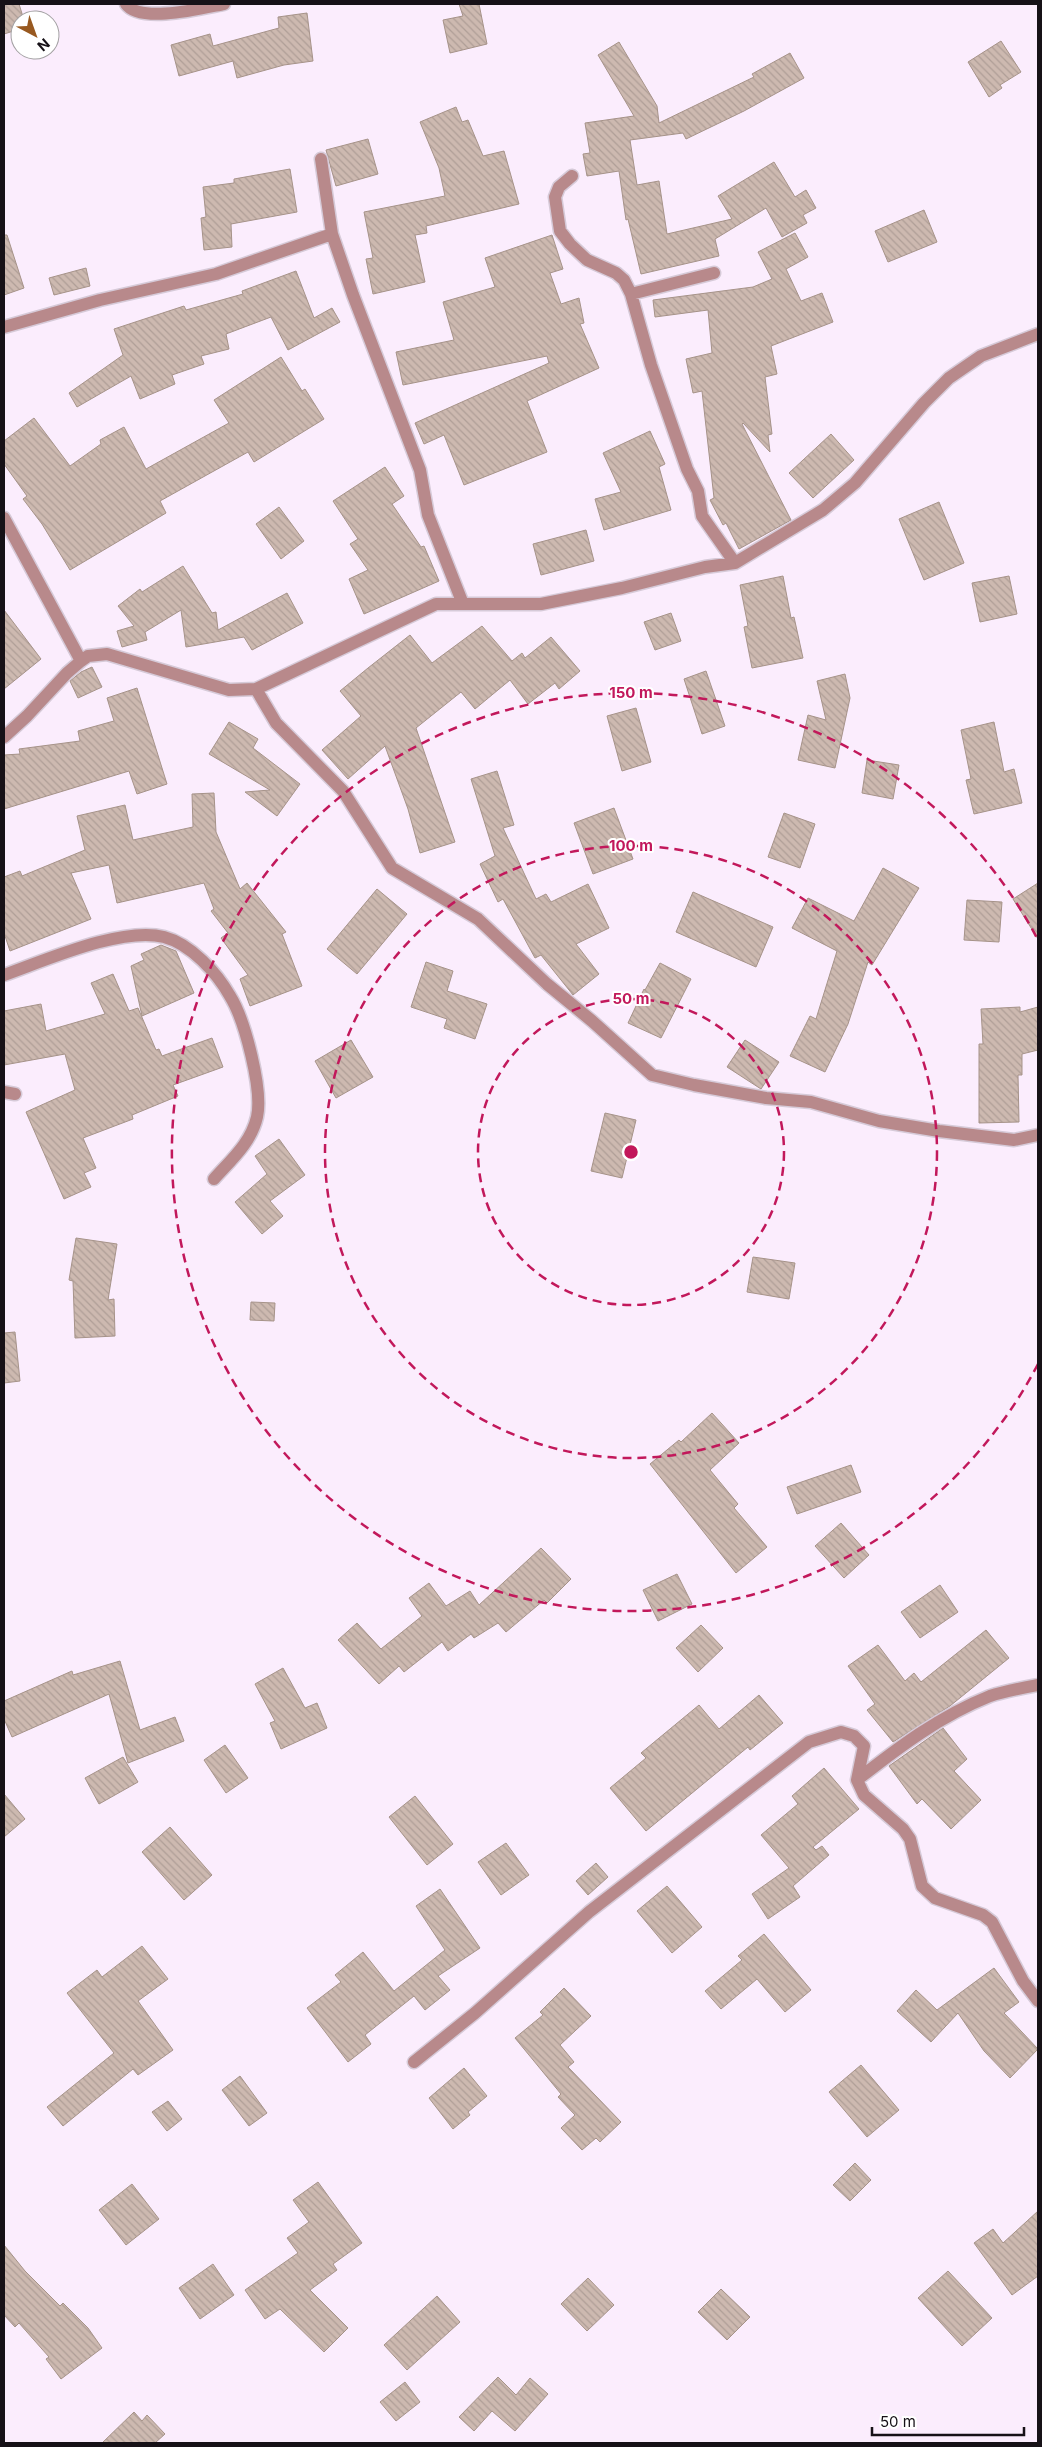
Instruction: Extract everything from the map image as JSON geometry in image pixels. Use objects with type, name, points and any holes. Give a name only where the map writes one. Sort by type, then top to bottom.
[{"type":"street","points":[[126,4],[129,7],[153,14],[224,4]]},
{"type":"street","points":[[321,159],[332,234],[353,295],[420,470],[428,515],[463,604]]},
{"type":"street","points":[[572,176],[559,187],[555,197],[560,231],[570,244],[587,260],[616,273],[624,280],[687,469],[698,491],[702,516],[735,563]]},
{"type":"street","points":[[4,327],[100,300],[216,274],[332,234]]},
{"type":"street","points":[[630,294],[714,273]]},
{"type":"street","points":[[4,737],[80,661],[88,656],[107,654],[229,690],[256,689],[436,604],[542,604],[622,588],[705,567],[735,563],[823,510],[855,483],[924,403],[949,378],[981,356],[1038,334]]},
{"type":"street","points":[[4,518],[80,661]]},
{"type":"street","points":[[256,689],[276,723],[343,792],[392,868],[478,919],[547,984],[592,1021],[652,1075],[694,1086],[812,1102],[879,1121],[939,1132],[1014,1140],[1038,1135]]},
{"type":"street","points":[[4,975],[103,942],[138,935],[164,936],[185,946],[198,958],[221,981],[232,998],[255,1072],[257,1096],[257,1117],[245,1145],[214,1179]]},
{"type":"street","points":[[858,1780],[904,1743],[939,1720],[991,1696],[1038,1685]]},
{"type":"street","points":[[414,2062],[475,2013],[589,1912],[809,1742],[841,1732],[854,1736],[864,1746],[858,1780],[864,1795],[903,1829],[910,1839],[922,1886],[935,1898],[983,1914],[992,1922],[1023,1981],[1038,2001]]},
{"type":"building","points":[[4,4],[19,4],[21,10],[10,10],[10,32],[4,34]]},
{"type":"building","points":[[459,4],[479,4],[487,44],[450,53],[443,20],[463,16]]},
{"type":"building","points":[[307,13],[313,61],[284,65],[237,78],[233,61],[179,76],[171,45],[210,34],[213,46],[279,28],[278,17]]},
{"type":"building","points":[[1001,41],[1021,72],[1000,85],[1002,88],[989,97],[968,62]]},
{"type":"building","points":[[619,42],[657,106],[659,123],[754,77],[752,74],[790,53],[804,78],[744,111],[686,139],[683,133],[630,140],[637,185],[659,181],[667,234],[732,219],[718,196],[774,162],[795,197],[806,190],[816,208],[803,215],[807,223],[782,237],[766,208],[715,239],[719,256],[641,274],[628,219],[626,220],[619,171],[587,176],[583,154],[590,153],[585,123],[634,116],[598,55]]},
{"type":"building","points":[[456,107],[462,122],[468,120],[483,156],[504,151],[519,204],[426,226],[427,233],[415,235],[425,282],[373,294],[366,259],[373,258],[364,212],[445,196],[439,168],[420,122]]},
{"type":"building","points":[[368,139],[378,174],[336,186],[326,150]]},
{"type":"building","points":[[290,169],[297,212],[231,224],[232,247],[204,250],[201,218],[206,217],[203,187],[234,183],[234,179]]},
{"type":"building","points":[[924,210],[937,242],[888,262],[875,231]]},
{"type":"building","points":[[795,233],[808,257],[786,269],[801,301],[822,293],[833,322],[771,346],[777,374],[765,377],[772,434],[768,435],[770,452],[742,424],[791,520],[739,549],[726,523],[723,525],[710,500],[714,498],[702,391],[693,393],[686,359],[712,353],[708,310],[655,317],[653,300],[753,287],[772,279],[758,252]]},
{"type":"building","points":[[4,235],[7,235],[24,288],[4,295]]},
{"type":"building","points":[[552,235],[563,269],[550,273],[561,304],[579,298],[584,323],[580,324],[599,368],[527,401],[547,452],[464,485],[444,435],[424,444],[415,423],[549,363],[547,356],[403,385],[396,352],[454,340],[443,302],[495,287],[485,258]]},
{"type":"building","points":[[86,268],[90,286],[54,295],[49,278]]},
{"type":"building","points":[[296,271],[314,318],[332,308],[340,322],[288,350],[271,317],[226,334],[229,349],[201,356],[204,364],[172,375],[175,384],[140,399],[131,376],[77,407],[69,393],[123,355],[114,329],[184,306],[186,310],[243,294],[242,291]]},
{"type":"building","points":[[281,357],[302,391],[305,389],[324,419],[254,462],[248,452],[160,501],[166,513],[70,570],[42,524],[23,499],[27,496],[4,464],[4,441],[34,418],[70,466],[101,444],[100,440],[124,427],[146,469],[229,423],[214,400]]},
{"type":"building","points":[[650,431],[665,464],[659,467],[671,510],[604,530],[595,499],[621,492],[603,453]]},
{"type":"building","points":[[831,434],[854,460],[813,498],[789,473]]},
{"type":"building","points":[[385,467],[404,496],[392,504],[421,547],[424,546],[439,581],[364,614],[349,579],[368,570],[350,544],[358,539],[333,501]]},
{"type":"building","points":[[939,502],[964,563],[924,580],[899,519]]},
{"type":"building","points":[[279,507],[304,541],[281,559],[256,524]]},
{"type":"building","points":[[586,530],[594,561],[541,575],[533,544]]},
{"type":"building","points":[[183,566],[212,613],[216,612],[218,630],[287,593],[303,623],[252,650],[244,637],[186,647],[181,610],[145,632],[147,640],[122,647],[117,631],[134,626],[118,606],[140,589],[142,592]]},
{"type":"building","points":[[783,576],[791,618],[794,617],[803,658],[752,668],[744,627],[748,626],[740,585]]},
{"type":"building","points":[[1009,576],[1017,614],[980,622],[972,583]]},
{"type":"building","points":[[4,610],[41,659],[4,689]]},
{"type":"building","points":[[671,613],[681,641],[655,650],[644,622]]},
{"type":"building","points":[[482,626],[512,661],[522,653],[525,658],[551,637],[580,671],[559,689],[555,683],[528,704],[510,680],[475,709],[461,692],[416,728],[455,842],[420,853],[408,809],[385,746],[348,779],[322,750],[361,716],[340,691],[410,635],[432,663]]},
{"type":"building","points":[[92,667],[102,687],[78,698],[70,681],[81,672]]},
{"type":"building","points":[[706,671],[725,726],[702,734],[684,679]]},
{"type":"building","points":[[845,674],[850,698],[835,768],[798,760],[808,715],[826,720],[817,681]]},
{"type":"building","points":[[137,688],[167,784],[137,794],[129,771],[4,809],[4,755],[20,754],[19,749],[80,741],[78,731],[114,721],[107,698]]},
{"type":"building","points":[[636,708],[651,762],[622,771],[607,716]]},
{"type":"building","points":[[229,722],[258,739],[253,748],[300,784],[277,816],[245,792],[270,790],[209,754]]},
{"type":"building","points":[[994,722],[1004,772],[1014,769],[1022,803],[974,814],[966,780],[971,779],[961,730]]},
{"type":"building","points":[[867,760],[899,765],[893,799],[862,793]]},
{"type":"building","points":[[497,771],[514,825],[503,828],[536,899],[546,894],[551,902],[588,884],[609,928],[576,944],[599,974],[573,995],[541,955],[535,958],[503,899],[498,902],[480,864],[495,856],[471,779]]},
{"type":"building","points":[[214,793],[216,832],[240,889],[247,883],[286,932],[282,934],[302,986],[250,1006],[240,979],[248,975],[221,938],[228,933],[211,911],[214,909],[204,883],[117,903],[109,865],[71,873],[91,919],[10,951],[4,933],[4,877],[20,871],[22,876],[85,850],[77,816],[125,805],[133,840],[193,827],[192,794]]},
{"type":"building","points":[[614,808],[633,859],[593,874],[574,823]]},
{"type":"building","points":[[784,813],[815,824],[800,868],[768,857]]},
{"type":"building","points":[[883,868],[919,888],[872,965],[868,962],[848,1024],[825,1072],[790,1056],[810,1016],[816,1019],[837,951],[792,928],[808,898],[854,921]]},
{"type":"building","points":[[1038,883],[1038,939],[1013,899]]},
{"type":"building","points":[[377,889],[407,914],[357,974],[327,949]]},
{"type":"building","points":[[693,892],[773,927],[756,967],[676,932]]},
{"type":"building","points":[[967,900],[1002,902],[999,942],[964,940]]},
{"type":"building","points":[[161,945],[176,951],[194,993],[142,1016],[131,966],[144,960],[141,954]]},
{"type":"building","points":[[426,962],[453,971],[447,991],[487,1004],[475,1039],[444,1028],[447,1019],[411,1007]]},
{"type":"building","points":[[660,963],[691,979],[661,1038],[628,1023],[644,989]]},
{"type":"building","points":[[113,974],[129,1011],[138,1008],[156,1050],[159,1049],[162,1056],[212,1038],[223,1067],[173,1085],[178,1096],[132,1115],[133,1119],[83,1138],[96,1168],[84,1173],[91,1187],[64,1199],[26,1112],[75,1090],[65,1054],[4,1065],[4,1011],[41,1004],[46,1031],[105,1014],[91,983]]},
{"type":"building","points":[[1020,1007],[1020,1012],[1038,1007],[1038,1050],[1022,1054],[1022,1075],[1018,1075],[1019,1122],[979,1123],[979,1044],[983,1044],[981,1009]]},
{"type":"building","points":[[351,1040],[373,1077],[336,1098],[315,1061]]},
{"type":"building","points":[[745,1040],[779,1062],[761,1089],[727,1067]]},
{"type":"building","points":[[605,1113],[636,1120],[622,1178],[591,1171]]},
{"type":"building","points":[[279,1139],[305,1175],[270,1201],[283,1216],[262,1234],[235,1202],[267,1174],[255,1156]]},
{"type":"building","points":[[76,1238],[117,1244],[108,1300],[114,1299],[115,1336],[75,1338],[73,1281],[69,1280]]},
{"type":"building","points":[[753,1257],[795,1263],[789,1299],[747,1292]]},
{"type":"building","points":[[251,1302],[275,1303],[274,1321],[250,1320]]},
{"type":"building","points":[[15,1332],[20,1381],[4,1383],[4,1333]]},
{"type":"building","points":[[712,1413],[739,1443],[710,1470],[738,1504],[734,1508],[767,1547],[736,1573],[650,1464],[679,1440],[681,1442]]},
{"type":"building","points":[[851,1465],[861,1492],[797,1514],[787,1487]]},
{"type":"building","points":[[841,1523],[869,1555],[844,1578],[815,1546]]},
{"type":"building","points":[[541,1548],[571,1579],[547,1603],[544,1600],[506,1632],[498,1623],[474,1638],[471,1634],[448,1651],[442,1642],[404,1672],[399,1666],[379,1684],[338,1640],[357,1623],[381,1649],[422,1616],[409,1598],[429,1583],[446,1606],[470,1591],[479,1605]]},
{"type":"building","points":[[677,1574],[692,1604],[658,1621],[643,1590]]},
{"type":"building","points":[[940,1585],[958,1612],[920,1638],[901,1612]]},
{"type":"building","points":[[701,1625],[723,1648],[698,1672],[676,1648]]},
{"type":"building","points":[[986,1630],[1009,1658],[950,1706],[893,1742],[867,1710],[875,1704],[848,1666],[878,1645],[905,1681],[914,1673],[921,1682]]},
{"type":"building","points":[[120,1661],[140,1730],[175,1717],[184,1741],[128,1763],[109,1694],[12,1737],[4,1719],[4,1701],[72,1671],[73,1675]]},
{"type":"building","points":[[283,1668],[305,1708],[317,1703],[327,1728],[281,1749],[270,1723],[275,1721],[255,1684]]},
{"type":"building","points":[[759,1695],[783,1723],[750,1750],[748,1747],[646,1831],[610,1788],[646,1758],[641,1753],[699,1705],[719,1729]]},
{"type":"building","points":[[943,1728],[967,1759],[954,1771],[981,1800],[951,1829],[922,1799],[917,1804],[889,1766]]},
{"type":"building","points":[[225,1745],[248,1778],[226,1793],[204,1760]]},
{"type":"building","points":[[123,1757],[138,1782],[99,1804],[85,1778]]},
{"type":"building","points":[[824,1768],[859,1809],[813,1847],[816,1850],[822,1846],[829,1855],[793,1886],[800,1897],[768,1919],[752,1894],[789,1868],[761,1835],[798,1804],[792,1796]]},
{"type":"building","points":[[4,1794],[25,1819],[4,1837]]},
{"type":"building","points":[[415,1796],[453,1844],[427,1865],[389,1817]]},
{"type":"building","points":[[170,1827],[212,1875],[184,1900],[142,1852]]},
{"type":"building","points":[[506,1843],[529,1875],[501,1895],[478,1862]]},
{"type":"building","points":[[596,1863],[608,1877],[588,1895],[576,1881]]},
{"type":"building","points":[[667,1886],[702,1927],[672,1953],[637,1911]]},
{"type":"building","points":[[440,1889],[480,1948],[438,1976],[450,1990],[425,2010],[414,1996],[365,2035],[371,2044],[348,2062],[307,2008],[341,1982],[335,1975],[363,1952],[394,1991],[445,1950],[416,1906]]},
{"type":"building","points":[[764,1934],[811,1990],[785,2012],[757,1979],[721,2009],[705,1991],[742,1960],[738,1956]]},
{"type":"building","points":[[142,1946],[168,1979],[138,2001],[173,2050],[138,2075],[133,2069],[63,2126],[47,2107],[114,2053],[67,1993],[97,1970],[102,1977]]},
{"type":"building","points":[[994,1968],[1019,2002],[1004,2013],[1038,2049],[1010,2078],[984,2051],[958,2013],[931,2042],[897,2011],[916,1990],[937,2010]]},
{"type":"building","points":[[564,1988],[591,2016],[560,2045],[574,2062],[568,2067],[621,2122],[600,2142],[596,2138],[582,2150],[561,2128],[575,2115],[558,2097],[561,2094],[515,2038],[543,2015],[540,2012]]},
{"type":"building","points":[[861,2065],[899,2110],[867,2137],[829,2092]]},
{"type":"building","points":[[464,2068],[487,2096],[468,2112],[470,2115],[453,2129],[429,2098]]},
{"type":"building","points":[[240,2076],[267,2113],[249,2126],[222,2090]]},
{"type":"building","points":[[168,2101],[182,2119],[167,2131],[152,2112]]},
{"type":"building","points":[[855,2163],[871,2180],[850,2201],[833,2185]]},
{"type":"building","points":[[318,2182],[362,2243],[333,2264],[337,2270],[310,2290],[348,2328],[324,2352],[280,2309],[265,2319],[245,2290],[298,2253],[287,2238],[309,2222],[293,2200]]},
{"type":"building","points":[[132,2184],[159,2219],[126,2245],[99,2210]]},
{"type":"building","points":[[1038,2211],[1038,2276],[1012,2295],[974,2243],[993,2229],[1003,2243]]},
{"type":"building","points":[[4,2245],[25,2271],[60,2306],[63,2303],[88,2328],[102,2348],[61,2379],[46,2359],[49,2357],[19,2323],[15,2327],[4,2315]]},
{"type":"building","points":[[213,2264],[234,2295],[200,2319],[179,2288]]},
{"type":"building","points":[[948,2271],[992,2318],[962,2346],[918,2298]]},
{"type":"building","points":[[588,2278],[614,2305],[587,2331],[561,2304]]},
{"type":"building","points":[[721,2289],[750,2317],[727,2340],[698,2312]]},
{"type":"building","points":[[437,2296],[460,2322],[407,2370],[384,2345]]},
{"type":"building","points":[[498,2377],[516,2395],[530,2378],[548,2394],[515,2431],[492,2411],[474,2431],[459,2417]]},
{"type":"building","points":[[405,2382],[420,2402],[396,2421],[380,2402]]},
{"type":"building","points":[[134,2412],[142,2421],[147,2415],[165,2434],[155,2443],[102,2443]]}]
